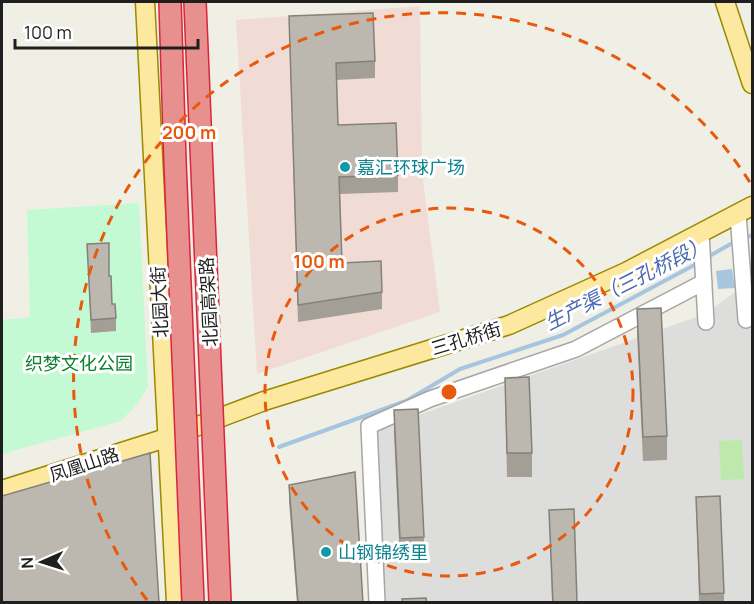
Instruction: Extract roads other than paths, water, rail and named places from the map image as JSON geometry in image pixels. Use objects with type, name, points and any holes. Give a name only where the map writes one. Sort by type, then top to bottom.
[{"type":"highway","name":"北园高架路","points":[[170,2],[194,603]]},
{"type":"highway","name":"北园高架路","points":[[198,2],[199,127],[220,603]]},
{"type":"main road","name":"北园大街","points":[[145,2],[176,603]]},
{"type":"main road","points":[[198,2],[226,603]]},
{"type":"main road","points":[[724,2],[753,84]]},
{"type":"main road","name":"三孔桥街","points":[[166,438],[264,400],[509,325],[626,272],[745,210]]},
{"type":"main road","name":"凤凰山路","points":[[2,490],[166,438]]},
{"type":"street","points":[[745,210],[746,320]]},
{"type":"street","points":[[701,233],[706,322]]},
{"type":"street","points":[[377,603],[369,426],[430,399],[576,349],[704,276]]},
{"type":"water","points":[[732,269],[735,288],[718,289],[716,271]]},
{"type":"waterway","name":"生产渠（三孔桥段）","points":[[743,239],[752,235]]},
{"type":"waterway","name":"生产渠（三孔桥段）","points":[[706,258],[736,241]]},
{"type":"waterway","name":"生产渠（三孔桥段）","points":[[279,447],[406,401],[460,369],[563,335],[700,262]]},
{"type":"place","name":"嘉汇环球广场","points":[[345,167]]},
{"type":"place","name":"山钢锦绣里","points":[[326,552]]},
{"type":"park label","name":"织梦文化公园","points":[[79,363]]}]
